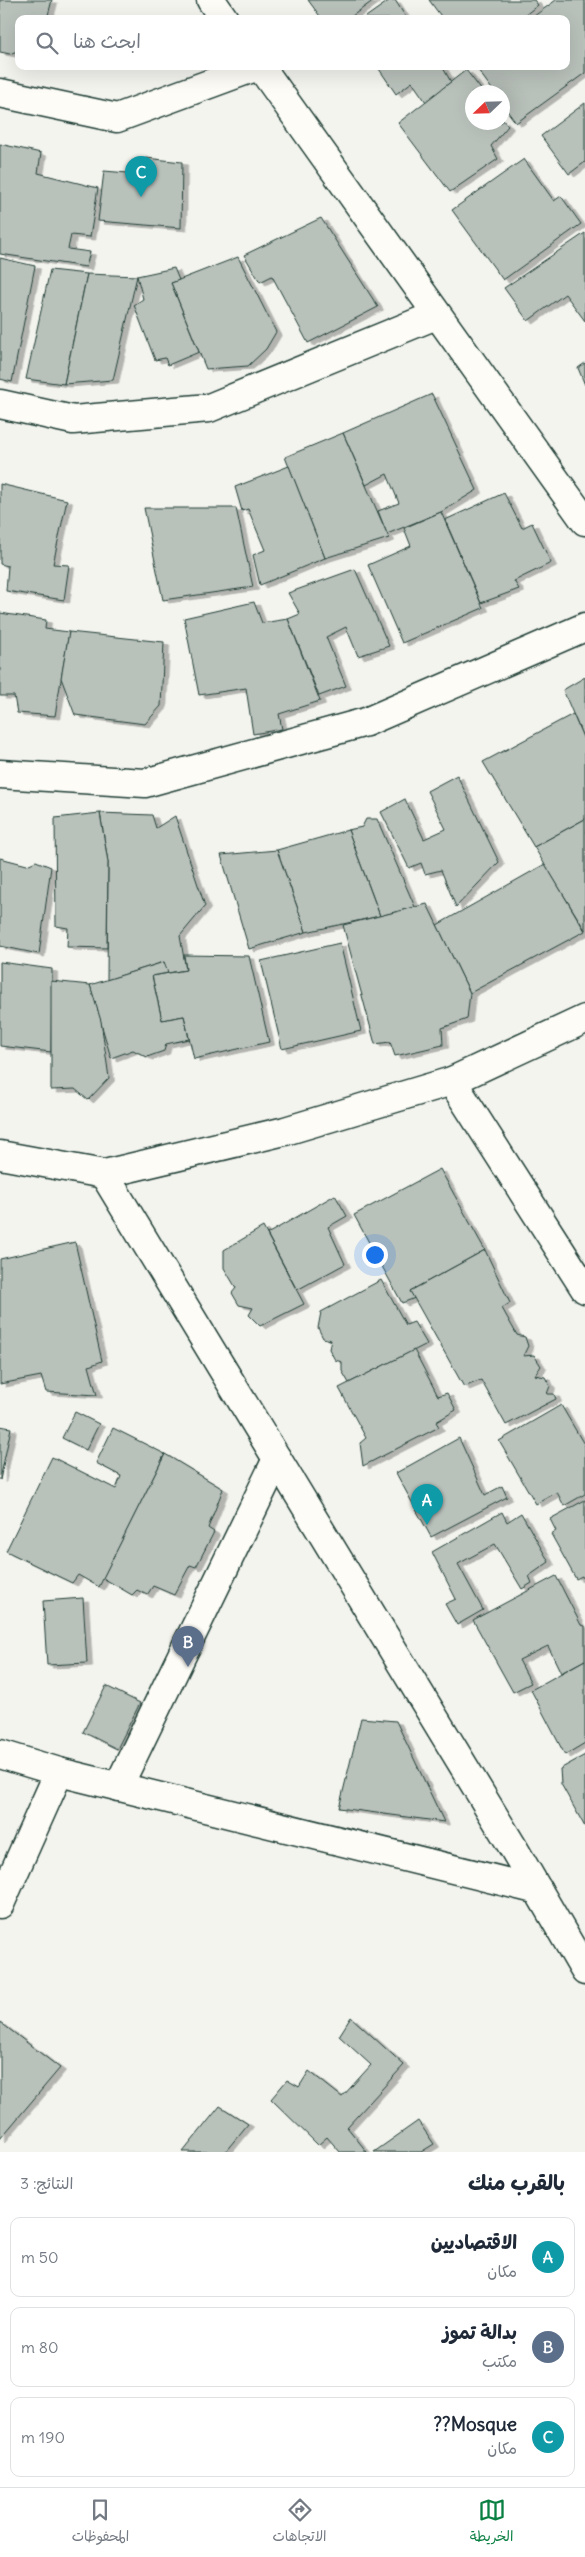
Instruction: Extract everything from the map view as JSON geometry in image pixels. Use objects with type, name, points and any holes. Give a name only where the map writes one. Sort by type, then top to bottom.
[{"type":"street","points":[[211,0],[221,15]]},
{"type":"street","points":[[0,93],[116,118],[248,70]]},
{"type":"street","points":[[262,70],[585,521]]},
{"type":"street","points":[[0,404],[73,420],[209,408],[436,315]]},
{"type":"street","points":[[0,774],[145,783],[366,722],[585,627]]},
{"type":"street","points":[[0,1155],[104,1174],[285,1131],[452,1081],[585,1020]]},
{"type":"street","points":[[452,1081],[585,1289]]},
{"type":"street","points":[[104,1174],[538,1890],[585,1971]]},
{"type":"street","points":[[118,1787],[277,1459]]},
{"type":"street","points":[[0,1754],[118,1787],[538,1890]]},
{"type":"street","points":[[0,1904],[60,1772]]},
{"type":"building","points":[[0,0],[52,0],[48,15],[15,15],[15,52],[10,54],[0,52]]},
{"type":"building","points":[[308,0],[374,0],[353,15],[319,15]]},
{"type":"building","points":[[390,0],[395,0],[404,15],[369,15]]},
{"type":"building","points":[[429,0],[534,0],[538,5],[525,15],[440,15]]},
{"type":"building","points":[[556,0],[585,0],[585,73],[516,123],[510,115],[510,85],[489,85],[478,70],[570,70],[570,15],[535,15]]},
{"type":"building","points":[[380,70],[444,70],[451,82],[426,102],[412,82],[396,94]]},
{"type":"building","points":[[466,70],[478,85],[465,85],[465,130],[505,130],[491,146],[498,159],[450,192],[398,123]]},
{"type":"building","points":[[585,103],[585,162],[569,174],[541,136]]},
{"type":"building","points":[[0,144],[41,153],[38,173],[98,188],[90,237],[71,235],[68,249],[90,252],[86,267],[0,254]]},
{"type":"building","points":[[146,158],[182,162],[181,228],[98,221],[104,171],[128,173]]},
{"type":"building","points":[[524,159],[554,201],[561,196],[581,224],[503,280],[452,210]]},
{"type":"building","points":[[321,218],[378,307],[308,343],[272,276],[260,282],[244,255]]},
{"type":"building","points":[[585,233],[585,321],[565,294],[528,321],[504,288]]},
{"type":"building","points":[[238,257],[276,332],[266,349],[248,366],[206,369],[171,283]]},
{"type":"building","points":[[0,258],[35,266],[12,382],[0,379]]},
{"type":"building","points":[[174,268],[179,280],[171,283],[199,352],[168,365],[165,358],[155,360],[134,305],[143,299],[137,276]]},
{"type":"building","points":[[50,270],[87,274],[64,384],[26,379]]},
{"type":"building","points":[[87,274],[137,276],[113,380],[64,384]]},
{"type":"building","points":[[585,363],[585,385],[578,368]]},
{"type":"building","points":[[432,394],[477,490],[441,512],[387,534],[378,511],[399,503],[387,474],[366,485],[343,433]]},
{"type":"building","points":[[343,433],[389,538],[325,558],[285,457]]},
{"type":"building","points":[[289,466],[325,558],[260,585],[253,555],[265,550],[248,509],[242,511],[235,487]]},
{"type":"building","points":[[0,484],[67,500],[53,564],[69,565],[64,600],[6,591],[8,566],[0,564]]},
{"type":"building","points":[[504,493],[522,528],[532,523],[551,563],[514,581],[519,589],[481,603],[445,520]]},
{"type":"building","points":[[144,508],[236,508],[253,587],[163,600]]},
{"type":"building","points":[[441,512],[483,608],[402,643],[368,565],[411,546],[404,528]]},
{"type":"building","points":[[355,569],[389,646],[358,656],[346,627],[326,637],[346,686],[319,696],[288,619],[300,614],[288,593]]},
{"type":"building","points":[[254,602],[262,623],[288,619],[320,701],[279,714],[282,729],[253,734],[246,688],[199,695],[184,618]]},
{"type":"building","points":[[0,613],[46,620],[45,629],[69,632],[55,716],[17,713],[14,696],[0,696]]},
{"type":"building","points":[[69,632],[164,642],[161,706],[145,724],[75,715],[61,678]]},
{"type":"building","points":[[585,677],[585,742],[563,690]]},
{"type":"building","points":[[573,714],[585,742],[585,819],[534,847],[483,762]]},
{"type":"building","points":[[457,775],[499,862],[456,907],[441,870],[425,874],[421,863],[409,868],[381,812],[405,799],[424,839],[446,829],[427,791]]},
{"type":"building","points":[[100,813],[152,815],[156,828],[175,816],[205,906],[180,936],[186,970],[168,973],[164,962],[107,980],[108,862]]},
{"type":"building","points":[[100,813],[108,862],[107,948],[67,947],[68,928],[56,926],[55,818]]},
{"type":"building","points":[[366,819],[377,819],[415,907],[380,916],[348,830],[362,827]]},
{"type":"building","points":[[585,819],[585,930],[534,847]]},
{"type":"building","points":[[348,830],[380,916],[306,932],[277,850]]},
{"type":"building","points":[[277,850],[306,932],[249,949],[221,855]]},
{"type":"building","points":[[0,858],[27,865],[36,861],[51,867],[39,954],[0,946]]},
{"type":"building","points":[[545,864],[585,931],[470,993],[437,925]]},
{"type":"building","points":[[427,904],[470,993],[467,1019],[442,1028],[443,1045],[395,1056],[390,1042],[375,1044],[343,925]]},
{"type":"building","points":[[340,943],[361,1031],[282,1049],[261,961]]},
{"type":"building","points":[[184,955],[249,956],[269,1042],[194,1059],[184,1016],[162,1020],[152,976],[186,970]]},
{"type":"building","points":[[0,962],[52,969],[51,1052],[0,1046]]},
{"type":"building","points":[[164,962],[168,973],[152,976],[162,1020],[184,1016],[189,1039],[166,1044],[164,1051],[147,1057],[133,1050],[111,1058],[90,985]]},
{"type":"building","points":[[51,981],[90,985],[101,1021],[109,1078],[88,1100],[75,1089],[51,1090]]},
{"type":"building","points":[[440,1169],[485,1250],[410,1291],[415,1298],[402,1303],[354,1215]]},
{"type":"building","points":[[335,1195],[347,1216],[328,1227],[345,1264],[297,1290],[267,1234]]},
{"type":"building","points":[[263,1227],[304,1304],[260,1326],[249,1315],[253,1308],[239,1305],[232,1293],[236,1288],[224,1268],[224,1250]]},
{"type":"building","points":[[75,1242],[102,1361],[89,1366],[97,1395],[46,1392],[41,1376],[0,1384],[0,1259]]},
{"type":"building","points":[[485,1250],[510,1303],[502,1308],[517,1335],[525,1337],[528,1346],[523,1356],[534,1355],[541,1366],[535,1375],[545,1377],[550,1386],[547,1394],[554,1394],[556,1399],[506,1425],[481,1380],[464,1387],[410,1291]]},
{"type":"building","points":[[381,1280],[406,1325],[414,1322],[427,1344],[349,1383],[342,1371],[342,1362],[335,1360],[329,1349],[331,1340],[323,1338],[318,1328],[321,1312]]},
{"type":"building","points":[[414,1350],[438,1396],[447,1393],[456,1410],[436,1422],[439,1427],[363,1466],[360,1443],[366,1438],[339,1388]]},
{"type":"building","points":[[561,1405],[585,1446],[585,1494],[564,1506],[557,1492],[536,1504],[499,1441]]},
{"type":"building","points":[[75,1412],[99,1424],[86,1450],[62,1438]]},
{"type":"building","points":[[0,1426],[11,1428],[0,1480]]},
{"type":"building","points":[[113,1428],[165,1454],[99,1587],[78,1575],[72,1583],[6,1551],[52,1457],[116,1489],[121,1476],[96,1463]]},
{"type":"building","points":[[459,1438],[485,1495],[502,1486],[507,1497],[431,1537],[396,1473]]},
{"type":"building","points":[[165,1454],[223,1489],[208,1528],[214,1532],[196,1567],[190,1565],[174,1595],[153,1586],[147,1595],[137,1590],[132,1595],[103,1578]]},
{"type":"building","points":[[585,1500],[585,1582],[582,1576],[576,1579],[551,1534],[556,1531],[550,1519]]},
{"type":"building","points":[[502,1512],[507,1522],[521,1513],[549,1562],[529,1576],[532,1583],[522,1589],[495,1544],[458,1564],[483,1610],[457,1625],[445,1604],[456,1599],[432,1552]]},
{"type":"building","points":[[556,1576],[581,1625],[585,1626],[585,1660],[561,1673],[548,1646],[519,1660],[531,1683],[513,1692],[473,1620]]},
{"type":"building","points":[[83,1598],[87,1663],[47,1665],[43,1601]]},
{"type":"building","points":[[585,1660],[585,1743],[565,1755],[531,1690]]},
{"type":"building","points":[[106,1686],[140,1703],[117,1749],[83,1732]]},
{"type":"building","points":[[361,1718],[396,1721],[444,1822],[339,1808]]},
{"type":"building","points":[[585,1755],[585,1827],[561,1784],[560,1769]]},
{"type":"building","points":[[351,2017],[404,2065],[347,2127],[367,2152],[340,2152],[327,2137],[318,2145],[271,2099],[287,2080],[299,2087],[309,2071],[342,2097],[371,2065],[339,2036]]},
{"type":"building","points":[[0,2022],[60,2068],[0,2139]]},
{"type":"building","points":[[220,2106],[248,2124],[225,2152],[183,2152]]},
{"type":"building","points":[[418,2121],[434,2144],[421,2152],[374,2152]]},
{"type":"place","name":"Mosque??","points":[[141,197]]},
{"type":"place","name":"الاقتصاديين","points":[[427,1525]]},
{"type":"place","name":"بدالة تموز","points":[[188,1667]]}]
